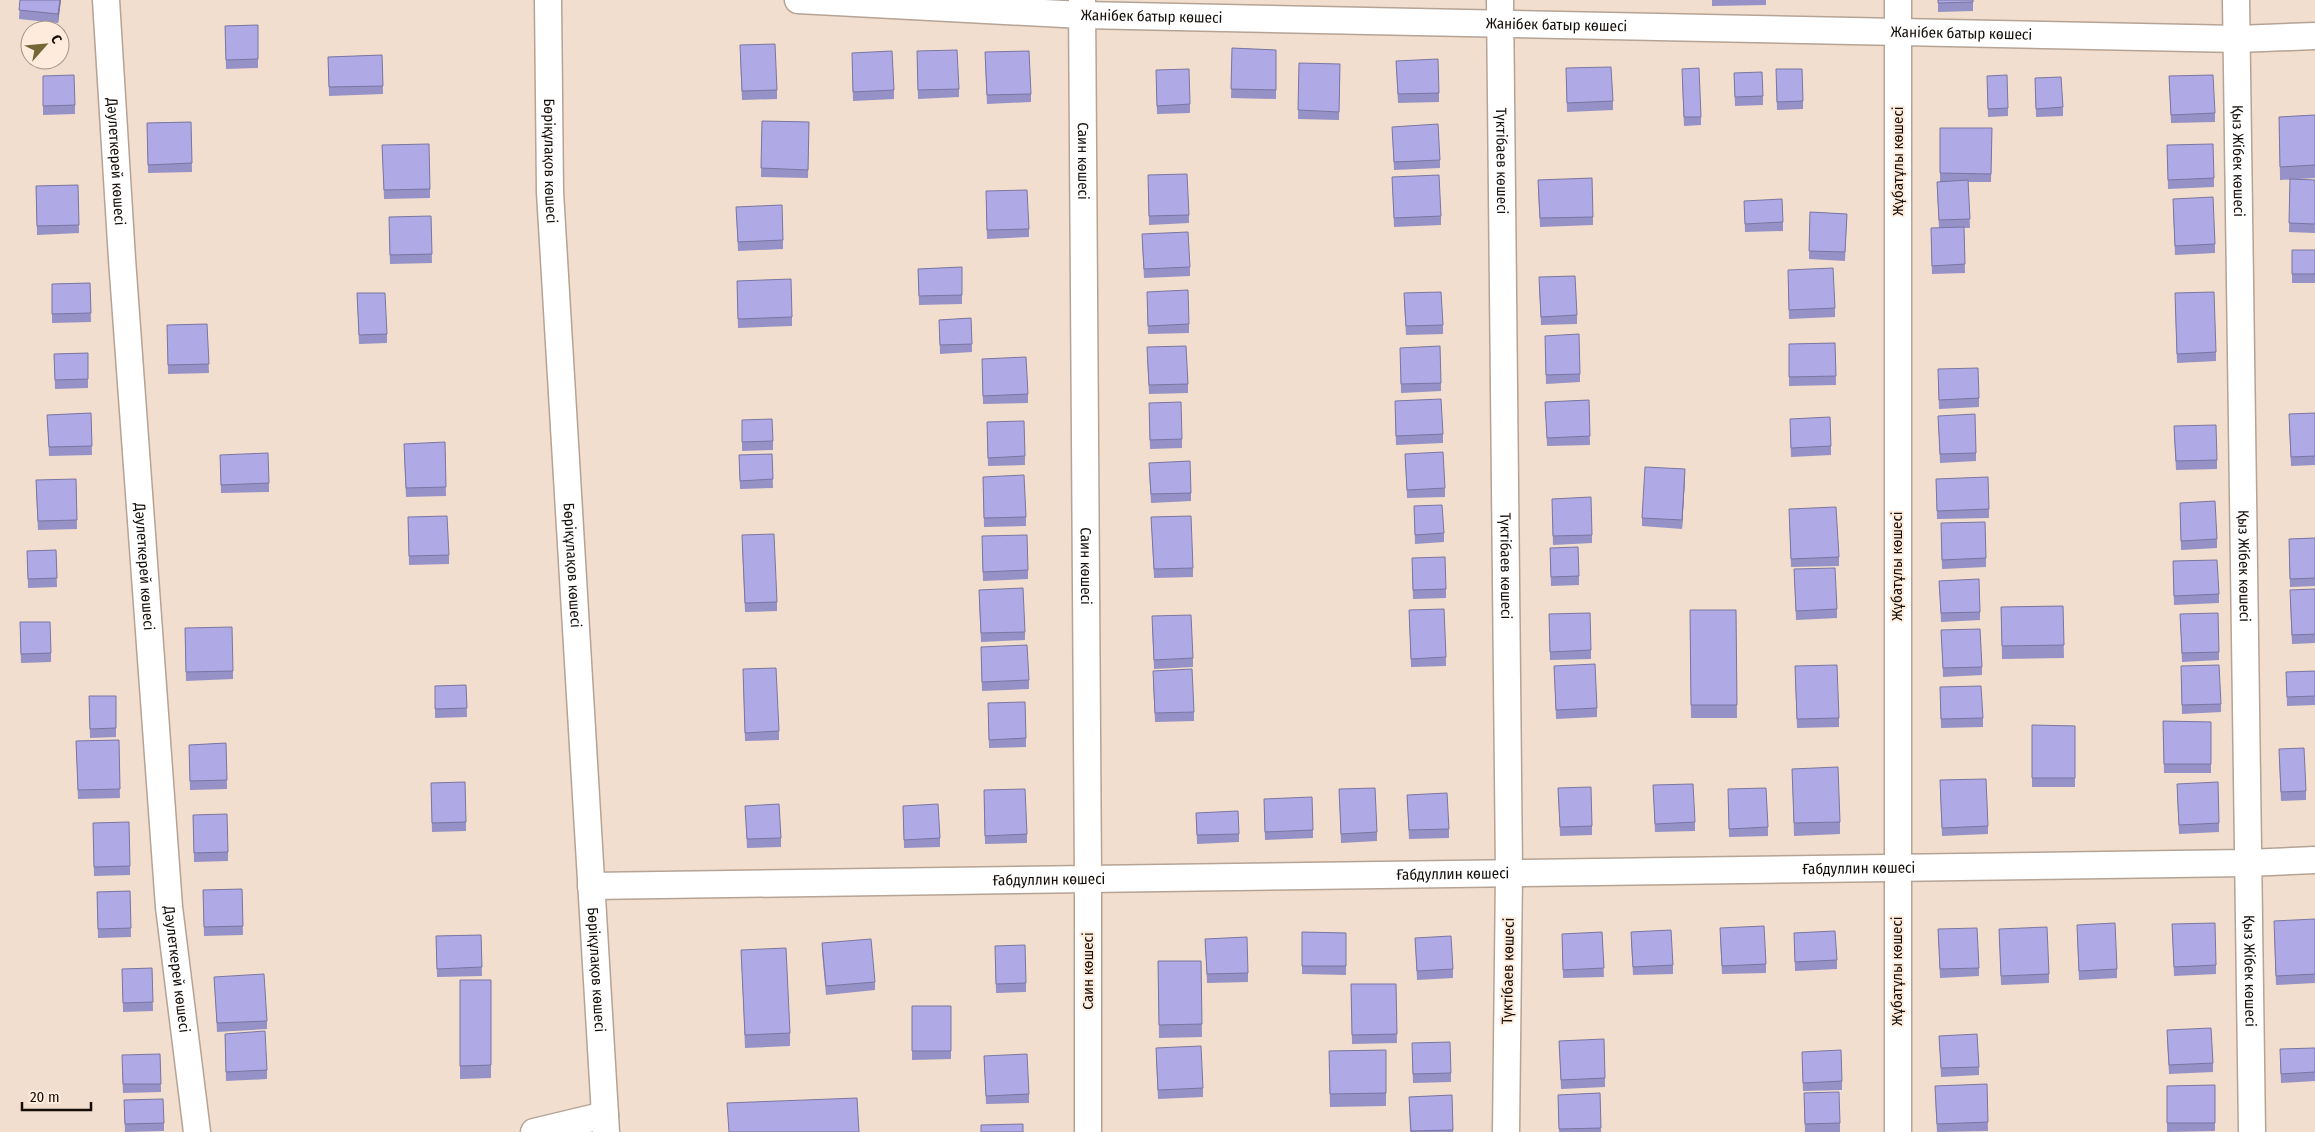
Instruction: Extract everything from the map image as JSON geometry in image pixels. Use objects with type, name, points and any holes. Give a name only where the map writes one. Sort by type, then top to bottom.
[{"type":"street","name":"Дәулеткерей көшесі","points":[[106,0],[123,268],[169,906],[197,1132]]},
{"type":"street","name":"Бөріқұлақов көшесі","points":[[548,0],[550,192],[606,1124]]},
{"type":"street","name":"Жанібек батыр көшесі","points":[[798,0],[1082,7],[1500,12],[1898,33],[2238,39],[2315,36]]},
{"type":"street","name":"Жұбатұлы көшесі","points":[[1898,0],[1898,1132]]},
{"type":"street","name":"Қыз Жібек көшесі","points":[[2236,0],[2252,1132]]},
{"type":"street","name":"Саин көшесі","points":[[1082,7],[1088,1132]]},
{"type":"street","name":"Түктібаев көшесі","points":[[1500,12],[1509,873],[1506,1132]]},
{"type":"street","name":"Ғабдуллин көшесі","points":[[591,886],[2247,863],[2315,860]]},
{"type":"street","points":[[534,1132],[606,1124]]},
{"type":"building","points":[[20,0],[60,0],[58,14],[19,10]]},
{"type":"building","points":[[1938,0],[1973,0],[1973,2],[1938,3]]},
{"type":"building","points":[[258,25],[258,59],[226,60],[225,26]]},
{"type":"building","points":[[775,44],[777,90],[742,91],[740,45]]},
{"type":"building","points":[[1232,48],[1276,50],[1276,90],[1231,89]]},
{"type":"building","points":[[957,50],[959,89],[918,90],[917,51]]},
{"type":"building","points":[[892,51],[894,90],[853,92],[852,53]]},
{"type":"building","points":[[1029,51],[1031,94],[987,95],[985,52]]},
{"type":"building","points":[[382,55],[383,86],[329,87],[328,57]]},
{"type":"building","points":[[1438,59],[1439,93],[1398,94],[1396,61]]},
{"type":"building","points":[[1299,63],[1340,64],[1339,112],[1298,110]]},
{"type":"building","points":[[1611,67],[1613,101],[1567,103],[1566,68]]},
{"type":"building","points":[[1699,68],[1701,117],[1684,117],[1682,69]]},
{"type":"building","points":[[1189,69],[1190,104],[1157,106],[1156,70]]},
{"type":"building","points":[[1776,69],[1802,69],[1803,101],[1777,102]]},
{"type":"building","points":[[1762,72],[1763,96],[1735,97],[1734,73]]},
{"type":"building","points":[[74,75],[75,105],[43,106],[43,76]]},
{"type":"building","points":[[2007,75],[2008,108],[1988,109],[1987,76]]},
{"type":"building","points":[[2213,75],[2215,113],[2171,115],[2169,76]]},
{"type":"building","points":[[2061,77],[2063,107],[2036,109],[2035,78]]},
{"type":"building","points":[[2315,115],[2315,165],[2280,167],[2279,117]]},
{"type":"building","points":[[762,121],[809,122],[808,170],[761,168]]},
{"type":"building","points":[[191,122],[192,163],[148,165],[147,123]]},
{"type":"building","points":[[1438,124],[1440,160],[1394,162],[1392,127]]},
{"type":"building","points":[[1940,128],[1992,128],[1991,174],[1940,173]]},
{"type":"building","points":[[429,144],[430,189],[384,190],[382,145]]},
{"type":"building","points":[[2213,144],[2214,178],[2168,180],[2167,145]]},
{"type":"building","points":[[1187,174],[1189,215],[1149,216],[1148,175]]},
{"type":"building","points":[[1439,175],[1441,216],[1394,218],[1392,177]]},
{"type":"building","points":[[1592,178],[1593,217],[1540,218],[1538,180]]},
{"type":"building","points":[[2290,179],[2315,180],[2315,224],[2289,223]]},
{"type":"building","points":[[1968,180],[1970,219],[1939,220],[1937,182]]},
{"type":"building","points":[[78,185],[79,225],[37,226],[36,186]]},
{"type":"building","points":[[1027,190],[1029,229],[987,230],[986,191]]},
{"type":"building","points":[[2213,197],[2215,244],[2175,246],[2173,199]]},
{"type":"building","points":[[1782,199],[1783,222],[1745,224],[1744,201]]},
{"type":"building","points":[[782,205],[783,240],[738,242],[736,207]]},
{"type":"building","points":[[1810,212],[1847,214],[1845,252],[1809,251]]},
{"type":"building","points":[[431,216],[432,254],[390,255],[389,217]]},
{"type":"building","points":[[1964,227],[1965,264],[1932,266],[1931,228]]},
{"type":"building","points":[[1188,232],[1190,267],[1144,269],[1142,234]]},
{"type":"building","points":[[2292,250],[2315,250],[2315,274],[2292,274]]},
{"type":"building","points":[[962,267],[962,295],[919,296],[918,269]]},
{"type":"building","points":[[1833,268],[1835,308],[1789,310],[1788,270]]},
{"type":"building","points":[[1575,276],[1577,315],[1541,317],[1539,277]]},
{"type":"building","points":[[791,279],[792,317],[738,319],[737,281]]},
{"type":"building","points":[[90,283],[91,313],[52,314],[52,284]]},
{"type":"building","points":[[1188,290],[1189,324],[1148,326],[1147,292]]},
{"type":"building","points":[[1441,292],[1443,325],[1406,326],[1404,293]]},
{"type":"building","points":[[2214,292],[2216,352],[2177,354],[2175,293]]},
{"type":"building","points":[[357,293],[385,293],[387,334],[359,335]]},
{"type":"building","points":[[971,318],[972,344],[940,345],[939,320]]},
{"type":"building","points":[[207,324],[209,364],[168,365],[167,325]]},
{"type":"building","points":[[1579,334],[1580,374],[1546,375],[1545,336]]},
{"type":"building","points":[[1835,343],[1836,376],[1789,377],[1789,344]]},
{"type":"building","points":[[1186,346],[1188,384],[1149,385],[1147,347]]},
{"type":"building","points":[[1440,346],[1441,383],[1401,384],[1400,348]]},
{"type":"building","points":[[88,353],[88,379],[55,380],[54,354]]},
{"type":"building","points":[[1026,357],[1028,394],[983,396],[982,359]]},
{"type":"building","points":[[1978,368],[1979,398],[1939,400],[1938,369]]},
{"type":"building","points":[[1441,399],[1443,434],[1396,436],[1395,401]]},
{"type":"building","points":[[1589,400],[1590,436],[1547,438],[1545,402]]},
{"type":"building","points":[[1181,402],[1182,439],[1150,440],[1149,403]]},
{"type":"building","points":[[91,413],[92,446],[49,447],[47,415]]},
{"type":"building","points":[[2315,413],[2315,456],[2291,457],[2289,414]]},
{"type":"building","points":[[1975,414],[1976,453],[1940,454],[1938,416]]},
{"type":"building","points":[[1830,417],[1831,446],[1791,448],[1790,419]]},
{"type":"building","points":[[772,419],[773,441],[742,442],[742,420]]},
{"type":"building","points":[[1024,421],[1025,456],[988,458],[987,422]]},
{"type":"building","points":[[2216,425],[2217,460],[2176,461],[2174,426]]},
{"type":"building","points":[[445,442],[446,487],[406,488],[404,444]]},
{"type":"building","points":[[1443,452],[1445,488],[1407,490],[1405,454]]},
{"type":"building","points":[[268,453],[269,483],[221,485],[220,455]]},
{"type":"building","points":[[772,454],[773,479],[740,481],[739,455]]},
{"type":"building","points":[[1190,461],[1191,493],[1151,494],[1149,463]]},
{"type":"building","points":[[1645,467],[1685,469],[1682,520],[1642,518]]},
{"type":"building","points":[[1024,475],[1026,517],[984,518],[983,477]]},
{"type":"building","points":[[1988,477],[1989,509],[1937,511],[1936,479]]},
{"type":"building","points":[[76,479],[77,520],[38,521],[36,480]]},
{"type":"building","points":[[1591,497],[1592,535],[1553,536],[1552,499]]},
{"type":"building","points":[[2215,501],[2217,539],[2181,541],[2180,503]]},
{"type":"building","points":[[1442,505],[1444,533],[1415,535],[1414,506]]},
{"type":"building","points":[[1836,507],[1839,557],[1791,559],[1789,509]]},
{"type":"building","points":[[447,516],[449,555],[409,556],[408,517]]},
{"type":"building","points":[[1191,516],[1193,568],[1154,569],[1151,517]]},
{"type":"building","points":[[1985,522],[1986,558],[1942,560],[1941,523]]},
{"type":"building","points":[[774,534],[777,602],[745,603],[742,535]]},
{"type":"building","points":[[1027,535],[1028,570],[983,572],[982,536]]},
{"type":"building","points":[[2315,538],[2315,578],[2290,579],[2289,539]]},
{"type":"building","points":[[1578,547],[1579,576],[1551,577],[1550,548]]},
{"type":"building","points":[[56,550],[57,578],[28,579],[27,551]]},
{"type":"building","points":[[1445,557],[1446,589],[1413,590],[1412,558]]},
{"type":"building","points":[[2217,560],[2219,594],[2174,596],[2173,561]]},
{"type":"building","points":[[1835,568],[1837,609],[1796,611],[1794,569]]},
{"type":"building","points":[[1979,579],[1980,612],[1941,613],[1939,581]]},
{"type":"building","points":[[1023,588],[1025,632],[981,633],[979,590]]},
{"type":"building","points":[[2315,589],[2315,634],[2292,635],[2290,590]]},
{"type":"building","points":[[2063,606],[2064,645],[2002,646],[2001,607]]},
{"type":"building","points":[[1444,609],[1446,657],[1411,659],[1409,610]]},
{"type":"building","points":[[1690,610],[1736,610],[1737,705],[1691,705]]},
{"type":"building","points":[[1590,613],[1591,650],[1550,652],[1549,614]]},
{"type":"building","points":[[2218,613],[2219,652],[2182,653],[2180,614]]},
{"type":"building","points":[[1191,615],[1193,658],[1154,660],[1152,616]]},
{"type":"building","points":[[20,622],[50,622],[51,653],[21,654]]},
{"type":"building","points":[[232,627],[233,671],[186,672],[185,628]]},
{"type":"building","points":[[1980,629],[1982,667],[1943,668],[1941,630]]},
{"type":"building","points":[[1027,645],[1029,680],[982,682],[981,647]]},
{"type":"building","points":[[1595,664],[1597,708],[1556,710],[1554,666]]},
{"type":"building","points":[[1837,665],[1839,718],[1797,719],[1795,666]]},
{"type":"building","points":[[2219,665],[2221,704],[2182,705],[2181,666]]},
{"type":"building","points":[[776,668],[779,731],[745,733],[743,669]]},
{"type":"building","points":[[1192,669],[1194,712],[1155,713],[1153,671]]},
{"type":"building","points":[[2315,671],[2315,696],[2287,697],[2286,672]]},
{"type":"building","points":[[466,685],[467,708],[435,709],[435,686]]},
{"type":"building","points":[[1981,686],[1983,718],[1941,719],[1940,687]]},
{"type":"building","points":[[89,696],[116,696],[116,728],[90,729]]},
{"type":"building","points":[[1025,702],[1026,738],[989,740],[988,703]]},
{"type":"building","points":[[2163,721],[2211,722],[2211,764],[2164,764]]},
{"type":"building","points":[[2032,725],[2075,726],[2075,778],[2032,778]]},
{"type":"building","points":[[119,740],[120,789],[78,790],[76,741]]},
{"type":"building","points":[[226,743],[227,780],[190,781],[189,745]]},
{"type":"building","points":[[2304,748],[2306,791],[2281,792],[2279,749]]},
{"type":"building","points":[[1838,767],[1840,822],[1794,823],[1792,769]]},
{"type":"building","points":[[1986,779],[1988,826],[1942,828],[1940,780]]},
{"type":"building","points":[[465,782],[466,822],[432,823],[431,783]]},
{"type":"building","points":[[2218,782],[2219,823],[2179,825],[2177,784]]},
{"type":"building","points":[[1693,784],[1695,822],[1655,824],[1653,785]]},
{"type":"building","points":[[1591,787],[1592,826],[1560,827],[1558,788]]},
{"type":"building","points":[[1375,788],[1377,832],[1341,834],[1339,789]]},
{"type":"building","points":[[1766,788],[1768,827],[1729,829],[1728,789]]},
{"type":"building","points":[[1025,789],[1027,834],[985,836],[984,790]]},
{"type":"building","points":[[1447,793],[1449,829],[1409,830],[1407,795]]},
{"type":"building","points":[[1312,797],[1313,830],[1265,832],[1264,799]]},
{"type":"building","points":[[779,804],[781,838],[747,839],[745,806]]},
{"type":"building","points":[[938,804],[940,838],[904,840],[903,806]]},
{"type":"building","points":[[1238,811],[1239,834],[1197,835],[1196,813]]},
{"type":"building","points":[[227,814],[228,852],[194,853],[193,815]]},
{"type":"building","points":[[129,822],[130,866],[94,867],[93,823]]},
{"type":"building","points":[[242,889],[243,926],[204,927],[203,890]]},
{"type":"building","points":[[130,891],[131,928],[98,929],[97,892]]},
{"type":"building","points":[[2315,919],[2315,974],[2276,976],[2274,921]]},
{"type":"building","points":[[2115,923],[2117,969],[2079,971],[2077,925]]},
{"type":"building","points":[[2215,923],[2216,965],[2174,967],[2172,924]]},
{"type":"building","points":[[1764,926],[1766,964],[1722,966],[1720,928]]},
{"type":"building","points":[[2047,927],[2049,974],[2001,976],[1999,929]]},
{"type":"building","points":[[1977,928],[1979,968],[1940,969],[1938,929]]},
{"type":"building","points":[[1671,930],[1673,965],[1633,967],[1631,932]]},
{"type":"building","points":[[1835,931],[1837,960],[1795,962],[1794,933]]},
{"type":"building","points":[[1302,932],[1346,933],[1346,966],[1302,966]]},
{"type":"building","points":[[1602,932],[1604,968],[1563,970],[1562,934]]},
{"type":"building","points":[[481,935],[482,967],[437,969],[436,936]]},
{"type":"building","points":[[1451,936],[1453,969],[1417,971],[1415,938]]},
{"type":"building","points":[[1247,937],[1248,973],[1207,974],[1205,939]]},
{"type":"building","points":[[871,939],[875,982],[826,986],[822,943]]},
{"type":"building","points":[[1025,945],[1026,983],[996,984],[995,946]]},
{"type":"building","points":[[786,948],[790,1033],[745,1035],[741,950]]},
{"type":"building","points":[[1158,961],[1201,961],[1202,1024],[1159,1025]]},
{"type":"building","points":[[152,968],[153,1002],[123,1003],[122,969]]},
{"type":"building","points":[[264,974],[267,1021],[217,1023],[214,977]]},
{"type":"building","points":[[460,980],[491,980],[491,1065],[460,1066]]},
{"type":"building","points":[[1351,984],[1396,984],[1397,1034],[1352,1035]]},
{"type":"building","points":[[912,1006],[951,1006],[951,1051],[912,1051]]},
{"type":"building","points":[[2211,1028],[2213,1063],[2169,1065],[2167,1030]]},
{"type":"building","points":[[265,1031],[267,1070],[226,1072],[225,1034]]},
{"type":"building","points":[[1977,1034],[1979,1067],[1941,1068],[1939,1036]]},
{"type":"building","points":[[1604,1039],[1605,1078],[1561,1080],[1559,1041]]},
{"type":"building","points":[[1450,1042],[1451,1073],[1413,1074],[1412,1043]]},
{"type":"building","points":[[1201,1046],[1203,1088],[1158,1090],[1156,1048]]},
{"type":"building","points":[[2315,1048],[2315,1072],[2281,1074],[2280,1049]]},
{"type":"building","points":[[1386,1050],[1386,1093],[1330,1094],[1329,1051]]},
{"type":"building","points":[[1841,1050],[1842,1081],[1803,1083],[1802,1052]]},
{"type":"building","points":[[160,1054],[161,1084],[123,1084],[122,1055]]},
{"type":"building","points":[[1027,1054],[1029,1094],[986,1096],[984,1056]]},
{"type":"building","points":[[1987,1084],[1988,1122],[1937,1124],[1935,1086]]},
{"type":"building","points":[[2215,1085],[2215,1123],[2167,1123],[2167,1086]]},
{"type":"building","points":[[1839,1092],[1840,1123],[1805,1124],[1804,1093]]},
{"type":"building","points":[[1600,1093],[1601,1128],[1559,1129],[1558,1095]]},
{"type":"building","points":[[1452,1095],[1453,1130],[1411,1131],[1409,1097]]},
{"type":"building","points":[[857,1098],[859,1132],[729,1132],[727,1103]]},
{"type":"building","points":[[163,1099],[164,1123],[125,1124],[124,1100]]},
{"type":"building","points":[[1023,1124],[1023,1132],[981,1132],[981,1125]]}]
